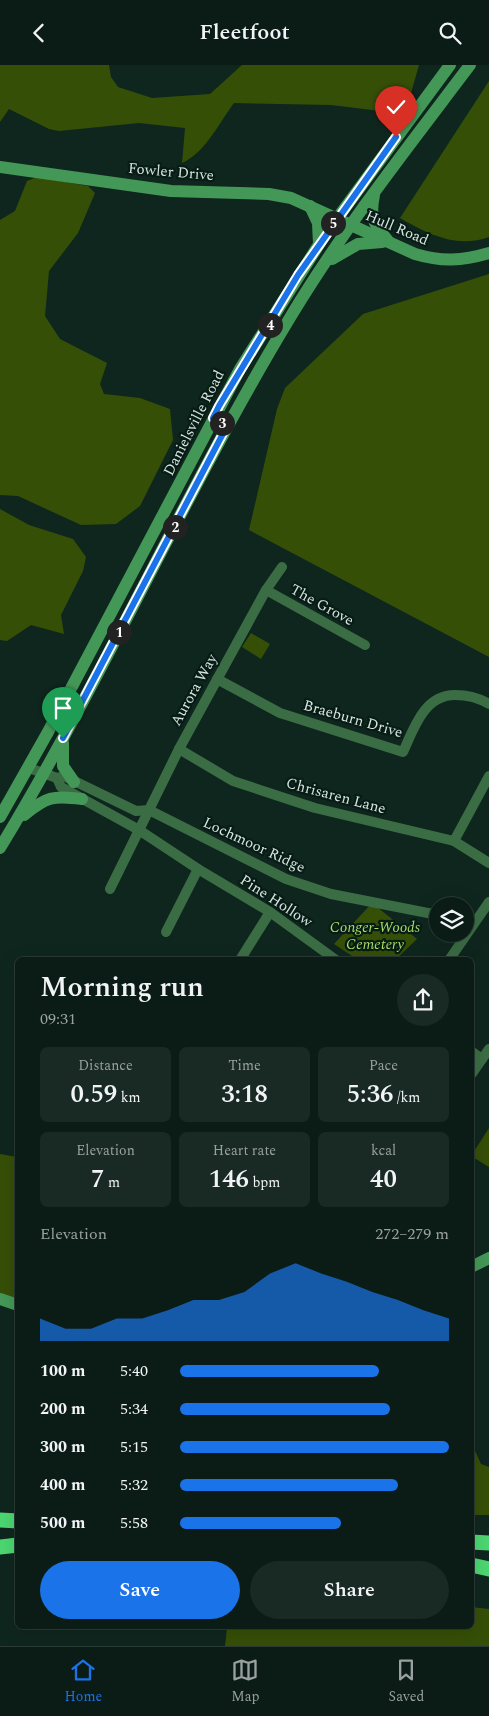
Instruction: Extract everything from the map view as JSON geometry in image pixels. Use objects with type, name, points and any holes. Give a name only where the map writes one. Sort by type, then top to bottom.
[{"type":"highway","points":[[0,1520],[15,1521]]},
{"type":"highway","points":[[0,1541],[15,1543]]},
{"type":"highway","points":[[474,1542],[489,1543]]},
{"type":"highway","points":[[0,1547],[15,1544]]},
{"type":"highway","points":[[474,1565],[489,1567]]},
{"type":"main road","name":"Danielsville Road","points":[[0,817],[29,768],[240,369],[336,218],[450,65]]},
{"type":"main road","name":"Danielsville Road","points":[[0,848],[18,819],[51,776],[63,738],[227,426],[292,314],[374,193],[470,65]]},
{"type":"main road","name":"Fowler Drive","points":[[0,167],[171,191],[269,194],[291,198],[336,218]]},
{"type":"main road","points":[[319,243],[318,223],[313,207],[339,203],[354,193]]},
{"type":"main road","points":[[374,193],[373,221],[388,243]]},
{"type":"main road","name":"Hull Road","points":[[336,218],[415,254],[448,261],[467,259],[489,253]]},
{"type":"main road","points":[[326,263],[358,244],[388,243]]},
{"type":"main road","points":[[213,418],[227,426]]},
{"type":"main road","points":[[63,738],[62,760],[66,771],[74,782]]},
{"type":"main road","points":[[18,819],[50,797],[60,796],[82,799]]},
{"type":"main road","points":[[474,1266],[489,1258]]},
{"type":"main road","points":[[0,1299],[15,1304]]},
{"type":"street","name":"Aurora Way","points":[[139,830],[179,749],[217,679],[266,590],[282,567]]},
{"type":"street","name":"The Grove","points":[[266,590],[365,645]]},
{"type":"street","name":"Braeburn Drive","points":[[217,679],[280,713],[403,752],[419,718],[430,703],[444,695],[462,695],[489,704]]},
{"type":"street","name":"Chrisaren Lane","points":[[179,749],[232,781],[315,808],[454,841],[489,863]]},
{"type":"street","points":[[29,768],[51,776],[64,776],[136,811],[148,810]]},
{"type":"street","name":"Pine Hollow","points":[[51,776],[61,787],[139,830],[198,869],[270,912],[332,957]]},
{"type":"street","points":[[454,841],[489,776]]},
{"type":"street","name":"Lochmoor Ridge","points":[[148,810],[286,879],[331,894],[429,913]]},
{"type":"street","points":[[110,889],[139,830]]},
{"type":"street","points":[[166,932],[198,869]]},
{"type":"street","points":[[474,917],[489,902]]},
{"type":"street","points":[[242,957],[270,912]]},
{"type":"street","points":[[451,957],[458,942]]},
{"type":"street","points":[[474,1071],[489,1049]]},
{"type":"street","points":[[474,1053],[482,1059]]},
{"type":"green space","points":[[0,65],[109,65],[111,77],[118,87],[152,98],[210,94],[242,65],[419,65],[405,114],[331,105],[234,103],[205,145],[182,163],[185,128],[139,123],[59,131],[49,129],[9,109],[0,122]]},
{"type":"green space","points":[[489,81],[489,237],[466,241],[443,238],[400,218]]},
{"type":"green space","points":[[37,177],[88,186],[95,193],[78,233],[49,271],[45,316],[60,339],[107,363],[100,384],[104,394],[140,398],[170,409],[173,440],[140,506],[116,524],[81,525],[18,496],[0,495],[0,220],[15,211],[27,181]]},
{"type":"green space","points":[[489,274],[489,657],[249,530],[277,409],[285,388],[363,314]]},
{"type":"green space","points":[[0,509],[29,525],[73,539],[86,557],[83,571],[61,615],[64,634],[31,625],[7,641],[0,640]]},
{"type":"green space","points":[[251,633],[270,644],[261,659],[242,647]]},
{"type":"green space","name":"Conger-Woods Cemetery","points":[[372,903],[417,939],[398,957],[354,957],[334,944]]},
{"type":"green space","points":[[489,1128],[489,1167],[474,1158],[474,1151]]},
{"type":"green space","points":[[0,1154],[15,1157],[15,1299],[0,1294]]},
{"type":"green space","points":[[474,1449],[481,1464],[489,1467],[489,1515],[474,1515]]},
{"type":"green space","points":[[474,1607],[489,1609],[489,1646],[225,1646],[227,1629],[474,1629]]},
{"type":"route","points":[[63,738],[227,426],[213,418],[219,406],[298,275],[354,193],[396,137]]}]
